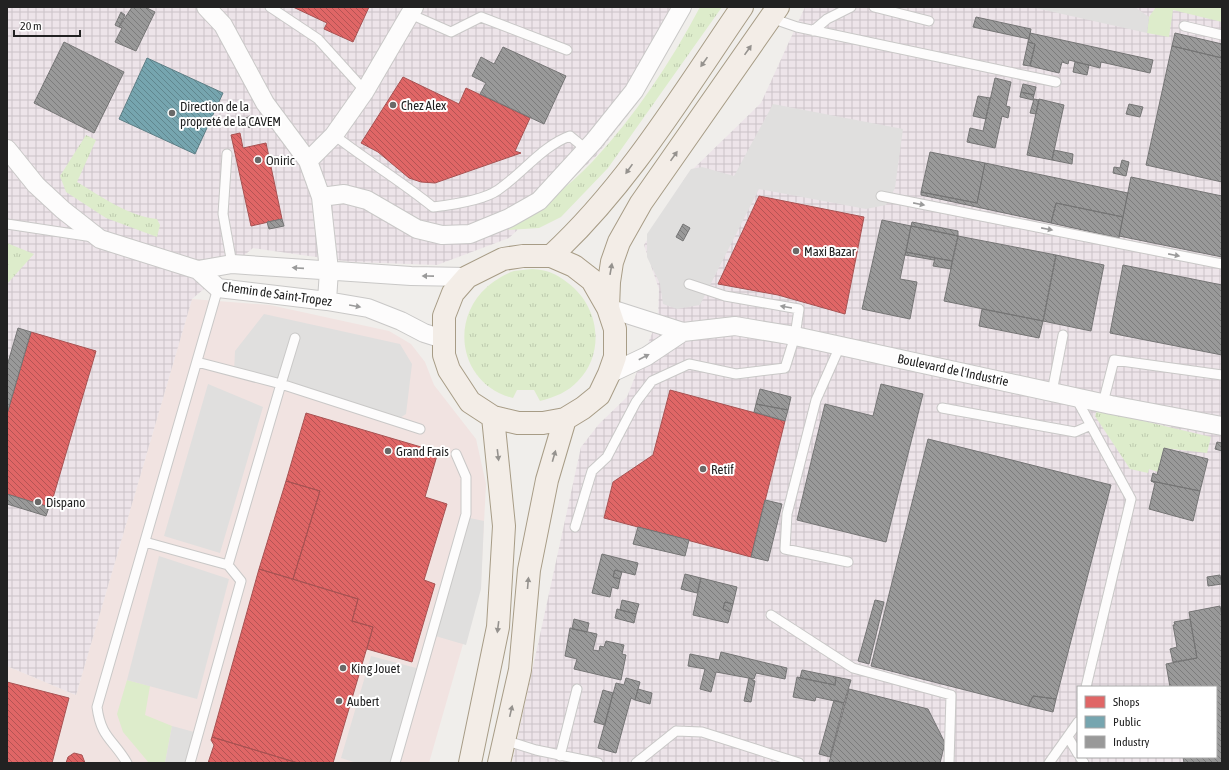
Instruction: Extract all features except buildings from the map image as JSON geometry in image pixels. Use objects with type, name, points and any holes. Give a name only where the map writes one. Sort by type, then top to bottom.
[{"type":"main road","points":[[551,256],[589,220],[622,180],[742,7]]},
{"type":"main road","points":[[608,308],[609,282],[612,262],[619,242],[634,216],[774,12]]},
{"type":"main road","points":[[523,256],[551,256],[574,266],[592,280],[608,308],[615,329],[615,357],[609,374],[599,395],[583,408],[565,419],[542,424],[518,423],[493,417],[470,402],[449,370],[444,355],[444,316],[453,293],[467,277],[503,259],[523,256]]},
{"type":"main road","points":[[470,763],[498,627],[504,526],[493,417]]},
{"type":"main road","points":[[499,763],[520,670],[529,570],[547,480],[565,419]]},
{"type":"street","points":[[206,7],[223,25],[265,103],[308,161],[321,197],[329,270],[327,301]]},
{"type":"street","points":[[321,197],[344,194],[367,200],[417,229],[442,235],[470,234],[509,218],[539,201],[587,150],[634,91],[682,7]]},
{"type":"street","points":[[308,161],[334,135],[364,91],[412,10]]},
{"type":"street","name":"Chemin de Saint-Tropez","points":[[7,149],[36,185],[63,210],[100,239],[198,270],[218,288],[327,301],[368,308],[401,321],[424,333],[443,339]]},
{"type":"street","points":[[198,270],[232,264],[467,277]]},
{"type":"street","name":"Boulevard de l'Industrie","points":[[608,308],[683,332],[735,326],[795,336],[1103,403],[1222,426]]},
{"type":"street","name":"Boulevard de l'Industrie","points":[[609,374],[647,356],[683,332]]},
{"type":"lane","points":[[270,7],[318,39],[364,91]]},
{"type":"lane","points":[[813,31],[827,20],[851,7]]},
{"type":"lane","points":[[874,7],[929,21]]},
{"type":"lane","points":[[412,10],[451,32],[481,17],[567,50]]},
{"type":"lane","points":[[774,12],[797,27],[813,31],[1056,82]]},
{"type":"lane","points":[[1184,26],[1222,35]]},
{"type":"lane","points":[[334,135],[405,185],[433,207],[458,204],[497,191],[557,141],[570,136],[587,150]]},
{"type":"lane","points":[[227,154],[223,214],[232,264]]},
{"type":"lane","points":[[881,196],[1222,264]]},
{"type":"lane","points":[[7,224],[100,239]]},
{"type":"lane","points":[[575,527],[592,471],[606,457],[636,402],[652,381],[689,364],[736,374],[785,368],[795,336],[799,310],[725,296],[690,284]]},
{"type":"lane","points":[[127,763],[105,735],[99,723],[97,707],[218,288]]},
{"type":"lane","points":[[1052,392],[1063,335]]},
{"type":"lane","points":[[228,565],[295,338]]},
{"type":"lane","points":[[840,346],[816,400],[787,514],[785,549],[848,562]]},
{"type":"lane","points":[[1103,403],[1114,360],[1222,375]]},
{"type":"lane","points":[[197,362],[281,384],[420,429]]},
{"type":"lane","points":[[1076,397],[1132,499],[1086,686]]},
{"type":"lane","points":[[942,408],[1075,432],[1091,425]]},
{"type":"lane","points":[[395,763],[466,514],[466,477],[456,454]]},
{"type":"lane","points":[[144,542],[228,565],[241,581],[190,763]]},
{"type":"lane","points":[[771,615],[853,668],[951,695],[949,763]]},
{"type":"lane","points":[[560,756],[577,689]]},
{"type":"lane","points":[[1049,763],[1077,724]]},
{"type":"lane","points":[[636,763],[676,731],[702,732],[799,763]]},
{"type":"lane","points":[[1068,737],[1077,752]]},
{"type":"lane","points":[[504,740],[560,756],[598,763]]},
{"type":"shaded area","points":[[7,7],[689,7],[637,103],[596,156],[509,238],[437,265],[351,262],[253,248],[192,299],[76,695],[7,666]]},
{"type":"shaded area","points":[[805,7],[1222,7],[1222,763],[512,763],[581,447],[599,424],[627,397],[658,318],[659,289],[644,245],[687,175],[761,103]]},
{"type":"shaded area","points":[[1031,7],[1135,7],[1149,17],[1147,33]]},
{"type":"shaded area","points":[[773,104],[903,129],[895,188],[886,205],[866,209],[759,189],[700,305],[677,309],[663,304],[660,284],[647,257],[647,234],[691,169],[702,167],[734,176]]},
{"type":"shaded area","points":[[192,299],[270,305],[389,331],[411,344],[425,362],[434,385],[476,439],[486,484],[481,581],[429,763],[7,763],[7,666],[76,695]]},
{"type":"shaded area","points":[[264,314],[400,344],[412,364],[406,414],[395,421],[234,372],[235,351]]},
{"type":"shaded area","points":[[208,384],[263,407],[220,553],[164,536]]},
{"type":"shaded area","points":[[465,517],[484,521],[481,589],[466,645],[432,635]]},
{"type":"shaded area","points":[[159,556],[229,579],[197,699],[127,680]]},
{"type":"shaded area","points":[[371,656],[420,669],[392,763],[357,763],[341,758]]},
{"type":"shaded area","points":[[172,726],[198,733],[190,763],[165,763]]},
{"type":"green space","points":[[700,7],[722,7],[608,168],[561,217],[539,228],[508,230],[552,198],[573,180],[608,144],[638,107],[651,88],[677,48]]},
{"type":"green space","points":[[1156,7],[1222,7],[1222,22],[1173,10],[1169,37],[1147,33],[1149,17]]},
{"type":"green space","points":[[86,135],[96,140],[77,182],[106,200],[126,210],[157,219],[160,225],[157,237],[106,218],[66,192],[60,176]]},
{"type":"green space","points":[[7,243],[34,254],[7,284]]},
{"type":"green space","points":[[532,269],[543,270],[555,274],[568,283],[587,304],[592,316],[595,330],[593,357],[587,369],[578,381],[561,394],[540,401],[534,390],[517,390],[513,398],[495,391],[482,380],[472,366],[466,351],[464,334],[467,317],[475,301],[487,287],[510,272]]},
{"type":"green space","points":[[1097,410],[1211,437],[1207,453],[1164,448],[1158,472],[1149,469],[1148,473],[1130,469],[1095,416]]},
{"type":"green space","points":[[127,680],[150,686],[145,715],[172,726],[165,763],[149,763],[123,732],[117,714]]},
{"type":"place","name":"Chez Alex","points":[[393,105]]},
{"type":"place","name":"Direction de la propreté de la CAVEM","points":[[172,113]]},
{"type":"place","name":"Oniric","points":[[258,160]]},
{"type":"place","name":"Maxi Bazar","points":[[796,251]]},
{"type":"place","name":"Grand Frais","points":[[388,451]]},
{"type":"place","name":"Retif","points":[[703,469]]},
{"type":"place","name":"Dispano","points":[[38,502]]},
{"type":"place","name":"King Jouet","points":[[343,668]]},
{"type":"place","name":"Aubert","points":[[339,701]]}]
